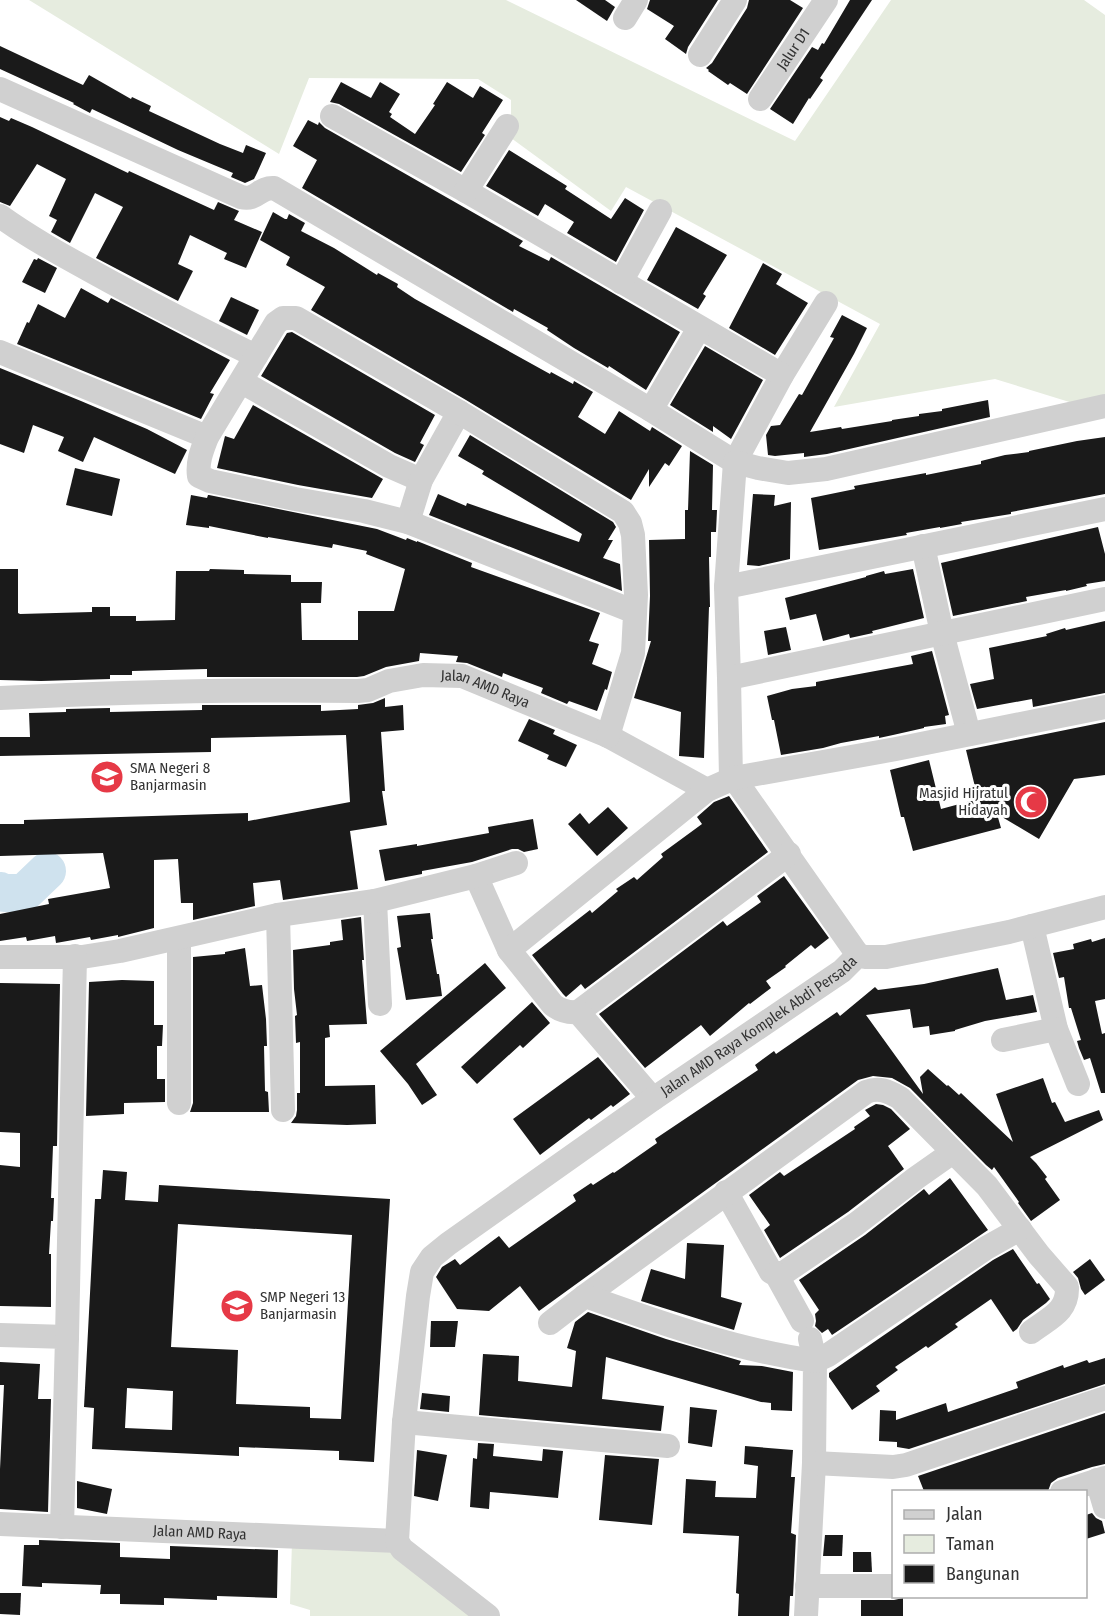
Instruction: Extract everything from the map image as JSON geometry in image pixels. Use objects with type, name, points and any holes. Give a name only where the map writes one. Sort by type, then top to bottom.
[{"type":"street","points":[[700,55],[735,0]]},
{"type":"street","name":"Jalur D1","points":[[760,99],[826,0]]},
{"type":"street","points":[[0,89],[241,197],[248,199],[255,197],[262,190],[274,188],[735,462],[788,473],[826,469],[1105,406]]},
{"type":"street","points":[[332,116],[782,375]]},
{"type":"street","points":[[465,191],[507,126]]},
{"type":"street","points":[[621,282],[660,211]]},
{"type":"street","points":[[0,216],[23,233],[105,279],[197,328],[256,356]]},
{"type":"street","points":[[826,303],[782,375],[735,462],[726,587],[733,778],[789,854],[858,955]]},
{"type":"street","points":[[608,736],[633,653],[635,612],[633,535],[630,523],[623,512],[459,412],[296,318],[283,318],[276,323],[207,437],[197,467],[199,476],[210,481],[364,511],[408,522],[635,612]]},
{"type":"street","points":[[651,410],[699,328]]},
{"type":"street","points":[[0,352],[207,437]]},
{"type":"street","points":[[242,382],[389,466],[421,480]]},
{"type":"street","points":[[408,522],[421,480],[459,412]]},
{"type":"street","points":[[726,587],[1105,509]]},
{"type":"street","points":[[923,546],[942,633],[969,734]]},
{"type":"street","points":[[729,678],[1105,599]]},
{"type":"street","name":"Jalan AMD Raya","points":[[0,698],[120,692],[272,689],[358,691],[368,690],[389,681],[423,675],[462,676],[608,736],[707,790]]},
{"type":"street","points":[[509,950],[707,790],[733,778],[1105,707]]},
{"type":"street","points":[[476,876],[509,950],[553,1005],[560,1010],[578,1012],[789,854]]},
{"type":"street","points":[[0,957],[90,956],[120,951],[278,915],[375,901],[516,864]]},
{"type":"street","points":[[375,901],[380,1004]]},
{"type":"street","name":"Jalan AMD Raya Komplek Abdi Persada","points":[[404,1422],[422,1272],[432,1257],[448,1244],[653,1099],[842,971],[858,955],[886,957],[1032,926],[1105,907]]},
{"type":"street","points":[[278,915],[283,1110]]},
{"type":"street","points":[[1032,926],[1056,1029],[1078,1084]]},
{"type":"street","points":[[179,939],[179,1103]]},
{"type":"street","points":[[62,1527],[75,956]]},
{"type":"street","points":[[578,1012],[653,1099]]},
{"type":"street","points":[[1003,1040],[1056,1029]]},
{"type":"street","points":[[550,1323],[726,1192],[873,1089],[884,1090],[900,1098],[987,1186],[1039,1256],[1067,1287],[1062,1310],[1031,1332]]},
{"type":"street","points":[[726,1192],[771,1272],[776,1274],[785,1272],[856,1224],[952,1152]]},
{"type":"street","points":[[585,1296],[679,1329],[744,1348],[809,1341],[828,1355],[986,1248],[1020,1229]]},
{"type":"street","points":[[776,1274],[809,1341],[814,1463],[806,1616]]},
{"type":"street","points":[[0,1335],[67,1337]]},
{"type":"street","points":[[814,1463],[893,1467],[906,1465],[1105,1398]]},
{"type":"street","points":[[488,1616],[402,1549],[397,1541],[404,1422],[668,1446]]},
{"type":"street","points":[[1065,1490],[1101,1479],[1105,1507]]},
{"type":"street","name":"Jalan AMD Raya","points":[[0,1524],[397,1541]]},
{"type":"street","points":[[807,1586],[892,1586]]},
{"type":"green space","points":[[29,0],[506,0],[795,141],[891,0],[1084,0],[1105,15],[1105,413],[995,379],[834,407],[880,324],[626,187],[611,211],[511,138],[511,100],[478,79],[309,78],[279,154]]},
{"type":"green space","points":[[292,1542],[388,1548],[474,1616],[310,1616],[310,1610],[290,1604]]},
{"type":"building","points":[[576,0],[605,0],[615,7],[607,21]]},
{"type":"building","points":[[650,0],[718,0],[688,47],[686,54],[665,39],[674,26],[647,9]]},
{"type":"building","points":[[749,0],[790,0],[803,8],[747,94],[730,83],[728,85],[706,68],[712,63],[747,8]]},
{"type":"building","points":[[850,0],[872,0],[820,78],[823,80],[793,124],[770,109],[812,47],[818,50],[822,43],[824,44]]},
{"type":"building","points":[[0,46],[83,85],[89,75],[131,99],[132,97],[151,106],[149,111],[220,144],[243,153],[246,145],[266,153],[254,179],[245,183],[231,177],[233,173],[92,109],[90,113],[74,103],[0,69]]},
{"type":"building","points":[[341,82],[371,98],[380,82],[400,94],[389,112],[392,114],[390,117],[415,134],[435,105],[433,104],[447,82],[473,98],[480,86],[503,100],[482,133],[485,135],[461,172],[339,104],[330,102]]},
{"type":"building","points":[[0,117],[9,121],[11,118],[32,127],[128,173],[129,171],[214,210],[218,202],[239,211],[234,220],[262,232],[246,268],[224,259],[227,253],[190,235],[178,264],[193,271],[178,301],[96,258],[123,207],[95,193],[70,243],[51,232],[57,220],[49,216],[66,179],[37,164],[10,206],[0,202]]},
{"type":"building","points":[[308,120],[318,125],[319,122],[325,128],[523,241],[519,246],[549,261],[551,257],[680,332],[646,390],[609,366],[608,368],[574,348],[547,330],[548,328],[514,309],[513,312],[302,188],[317,160],[293,146]]},
{"type":"building","points":[[509,150],[567,186],[565,189],[611,219],[625,198],[644,210],[616,262],[567,233],[574,222],[545,204],[538,216],[486,186]]},
{"type":"building","points":[[273,212],[285,219],[289,214],[305,223],[301,231],[334,248],[377,275],[378,273],[398,284],[397,287],[415,299],[550,374],[551,372],[573,384],[574,381],[593,392],[578,417],[605,434],[619,411],[650,431],[652,427],[682,446],[669,466],[665,463],[649,487],[649,469],[631,500],[311,310],[325,287],[286,265],[290,257],[260,240]]},
{"type":"building","points":[[676,227],[727,255],[703,294],[706,296],[698,309],[647,280]]},
{"type":"building","points":[[38,258],[57,268],[45,293],[22,282],[34,259]]},
{"type":"building","points":[[763,263],[782,274],[776,284],[808,303],[775,355],[729,328]]},
{"type":"building","points":[[81,288],[108,303],[111,298],[230,360],[210,393],[214,394],[201,419],[17,344],[38,304],[65,318]]},
{"type":"building","points":[[231,297],[259,310],[247,335],[219,321]]},
{"type":"building","points":[[842,315],[867,328],[810,432],[892,421],[988,400],[990,417],[827,454],[804,457],[804,453],[768,455],[766,435],[771,426],[780,425],[799,394],[802,395],[834,338],[830,337]]},
{"type":"building","points":[[292,332],[435,415],[420,443],[424,445],[415,462],[395,453],[261,376],[287,333]]},
{"type":"building","points":[[705,346],[763,380],[731,439],[713,426],[713,432],[670,405]]},
{"type":"building","points":[[0,368],[147,429],[187,450],[175,474],[94,437],[83,462],[58,451],[64,437],[33,425],[24,453],[0,444]]},
{"type":"building","points":[[253,405],[383,479],[372,498],[217,468],[225,436],[234,439]]},
{"type":"building","points":[[470,435],[613,522],[616,527],[608,540],[613,540],[603,558],[620,564],[622,591],[429,515],[438,494],[466,506],[467,503],[579,542],[582,534],[482,474],[484,471],[458,456]]},
{"type":"building","points":[[1105,437],[1105,494],[961,522],[962,524],[906,533],[907,535],[819,550],[811,498],[855,489],[854,486],[926,473],[926,475],[981,464],[981,461],[1005,455]]},
{"type":"building","points":[[690,451],[713,465],[712,510],[717,510],[716,532],[711,532],[711,557],[709,557],[710,607],[704,758],[679,756],[681,712],[634,698],[651,641],[648,641],[649,540],[685,539]]},
{"type":"building","points":[[75,468],[120,479],[112,516],[66,505]]},
{"type":"building","points":[[753,494],[775,495],[774,506],[791,502],[790,559],[759,566],[747,565]]},
{"type":"building","points":[[191,495],[207,498],[209,495],[377,529],[406,540],[407,538],[417,541],[472,563],[471,567],[600,613],[589,641],[599,644],[592,664],[612,672],[597,711],[569,701],[567,704],[541,693],[543,688],[503,673],[502,677],[467,663],[456,662],[458,656],[420,653],[419,661],[386,667],[357,677],[207,677],[207,669],[132,671],[132,675],[110,675],[110,679],[0,680],[0,569],[18,569],[18,613],[20,614],[92,612],[92,607],[110,607],[110,616],[136,616],[136,621],[175,620],[176,571],[209,571],[210,569],[244,570],[244,574],[291,575],[291,582],[322,582],[321,603],[301,603],[302,640],[358,640],[358,611],[394,611],[405,569],[366,554],[367,551],[333,544],[332,548],[209,526],[209,528],[186,525]]},
{"type":"building","points":[[1098,527],[1105,554],[1105,581],[1086,584],[1087,586],[1066,591],[1026,597],[1027,601],[953,616],[941,563]]},
{"type":"building","points":[[913,569],[924,618],[872,631],[873,633],[850,638],[849,634],[823,641],[816,614],[790,620],[785,598],[884,571],[885,574]]},
{"type":"building","points":[[1105,621],[1105,693],[1033,707],[1032,699],[977,709],[970,684],[994,679],[989,648],[1047,636],[1046,634],[1065,628],[1066,630]]},
{"type":"building","points":[[786,627],[791,650],[768,655],[764,631]]},
{"type":"building","points":[[932,651],[949,715],[945,716],[946,724],[781,755],[767,696],[792,689],[816,686],[816,682],[913,664],[911,656]]},
{"type":"building","points":[[385,698],[385,707],[403,705],[404,730],[381,732],[385,791],[382,791],[387,825],[350,831],[358,889],[283,900],[280,880],[253,883],[255,906],[193,920],[193,903],[181,903],[178,859],[154,860],[154,928],[118,937],[118,935],[91,940],[90,937],[56,943],[55,936],[27,941],[26,937],[0,941],[0,914],[49,904],[48,899],[110,888],[103,853],[0,856],[0,824],[24,824],[24,820],[248,813],[248,821],[350,802],[346,735],[211,738],[211,752],[0,756],[0,737],[30,737],[29,713],[110,708],[110,712],[202,710],[202,705],[321,705],[321,711],[358,709],[358,705],[373,703]]},
{"type":"building","points":[[529,719],[555,730],[553,734],[577,745],[566,767],[547,759],[549,755],[518,741]]},
{"type":"building","points":[[1105,722],[1105,775],[1074,779],[1039,839],[997,814],[1001,828],[913,851],[904,817],[901,817],[890,770],[929,760],[941,809],[978,799],[966,750]]},
{"type":"building","points":[[729,796],[768,852],[585,989],[581,984],[566,997],[532,955],[590,910],[592,913],[618,891],[616,889],[634,877],[637,880],[663,857],[661,854],[702,824],[697,817],[714,802]]},
{"type":"building","points":[[608,807],[628,828],[597,856],[568,824],[580,813],[589,824]]},
{"type":"building","points":[[533,819],[538,849],[524,852],[512,849],[472,862],[422,871],[422,874],[385,881],[379,850],[417,844],[417,846],[489,833],[488,827]]},
{"type":"building","points":[[784,876],[829,938],[815,949],[811,945],[766,981],[771,988],[749,1003],[710,1036],[701,1025],[645,1068],[599,1014],[723,921],[727,926],[761,902],[757,896]]},
{"type":"building","points":[[430,913],[433,939],[431,939],[442,996],[406,1000],[397,948],[401,947],[397,916]]},
{"type":"building","points":[[361,917],[367,1024],[329,1025],[330,1037],[325,1038],[325,1086],[375,1085],[376,1124],[291,1123],[296,1116],[297,1093],[300,1093],[300,1042],[296,1043],[295,1016],[297,1015],[293,950],[330,945],[330,942],[343,940],[341,920]]},
{"type":"building","points":[[1105,938],[1105,999],[1095,1001],[1102,1034],[1105,1033],[1105,1093],[1101,1093],[1090,1058],[1084,1060],[1079,1048],[1077,1041],[1081,1040],[1071,1008],[1069,1008],[1064,977],[1059,978],[1053,953],[1074,949],[1073,944]]},
{"type":"building","points":[[245,948],[250,986],[262,985],[267,1046],[264,1046],[265,1091],[268,1092],[269,1112],[190,1112],[193,1103],[193,957],[225,954],[225,952]]},
{"type":"building","points":[[485,963],[506,988],[416,1064],[437,1095],[422,1105],[408,1084],[380,1051]]},
{"type":"building","points":[[998,968],[1006,1000],[1033,995],[1037,1012],[985,1021],[955,1031],[930,1035],[929,1026],[913,1028],[910,1009],[866,1015],[923,1094],[920,1077],[928,1069],[959,1095],[961,1093],[1013,1142],[996,1094],[1043,1078],[1052,1103],[1055,1102],[1065,1122],[1099,1110],[1103,1120],[1030,1157],[1047,1177],[1045,1179],[1060,1200],[1031,1221],[994,1167],[992,1170],[986,1165],[910,1088],[892,1078],[873,1076],[858,1080],[539,1311],[520,1286],[489,1311],[457,1309],[436,1277],[442,1267],[455,1259],[460,1265],[499,1236],[509,1248],[576,1201],[573,1195],[591,1183],[593,1185],[614,1173],[657,1143],[655,1139],[758,1070],[755,1065],[774,1051],[776,1054],[837,1012],[840,1016],[875,987],[878,990],[924,984]]},
{"type":"building","points":[[154,981],[154,1025],[163,1025],[162,1046],[157,1046],[157,1079],[165,1079],[165,1102],[124,1103],[124,1114],[86,1116],[89,982]]},
{"type":"building","points":[[0,983],[60,984],[57,1146],[53,1146],[51,1198],[54,1198],[49,1254],[51,1254],[51,1307],[0,1306],[0,1165],[20,1167],[20,1133],[0,1132]]},
{"type":"building","points":[[532,1002],[550,1023],[523,1048],[520,1045],[477,1084],[461,1067]]},
{"type":"building","points":[[598,1057],[630,1094],[591,1120],[589,1118],[540,1155],[513,1119]]},
{"type":"building","points":[[876,1104],[891,1109],[910,1129],[888,1146],[904,1169],[848,1212],[780,1258],[764,1230],[770,1225],[749,1195],[780,1172],[784,1176],[855,1129],[854,1127],[870,1116],[865,1110]]},
{"type":"building","points":[[103,1170],[127,1172],[125,1200],[158,1202],[159,1185],[390,1199],[374,1462],[339,1460],[339,1451],[239,1447],[239,1456],[92,1449],[94,1408],[84,1407],[95,1199],[101,1199]],"holes":[[[178,1224],[352,1235],[341,1419],[310,1418],[310,1407],[236,1404],[238,1350],[171,1347]],[[127,1388],[173,1391],[172,1430],[125,1428]]]},
{"type":"building","points":[[950,1178],[988,1230],[832,1335],[828,1329],[822,1333],[815,1326],[815,1314],[819,1310],[799,1280],[865,1235],[924,1189],[929,1195]]},
{"type":"building","points":[[687,1243],[724,1245],[721,1297],[742,1303],[734,1330],[641,1301],[651,1269],[685,1279]]},
{"type":"building","points":[[1013,1249],[1050,1299],[1046,1303],[1023,1320],[1013,1332],[991,1299],[955,1324],[958,1327],[895,1367],[898,1370],[876,1386],[880,1391],[852,1410],[829,1377],[829,1373],[993,1260]]},
{"type":"building","points":[[1090,1259],[1105,1280],[1085,1295],[1073,1272]]},
{"type":"building","points":[[588,1312],[666,1339],[741,1361],[739,1365],[762,1366],[793,1372],[792,1411],[771,1410],[771,1403],[606,1357],[602,1399],[664,1406],[661,1431],[479,1415],[483,1354],[519,1356],[518,1381],[572,1387],[576,1351],[567,1348],[575,1322]]},
{"type":"building","points":[[431,1321],[458,1321],[455,1347],[430,1347]]},
{"type":"building","points":[[1105,1358],[1105,1384],[909,1449],[897,1447],[897,1442],[879,1441],[880,1410],[896,1411],[896,1420],[946,1403],[948,1412],[1018,1388],[1016,1382],[1063,1365],[1064,1368],[1087,1360],[1089,1363]]},
{"type":"building","points":[[0,1362],[40,1364],[38,1399],[51,1399],[48,1512],[0,1509],[4,1385],[0,1385]]},
{"type":"building","points":[[422,1393],[450,1396],[449,1412],[420,1409]]},
{"type":"building","points":[[690,1407],[717,1410],[712,1447],[688,1443]]},
{"type":"building","points":[[1105,1413],[1105,1464],[1058,1478],[1051,1483],[1048,1490],[924,1490],[918,1476]]},
{"type":"building","points":[[478,1443],[494,1444],[493,1456],[542,1461],[543,1449],[563,1451],[558,1498],[490,1492],[489,1509],[470,1507],[473,1458],[477,1459]]},
{"type":"building","points":[[745,1446],[793,1450],[791,1477],[795,1477],[791,1533],[796,1535],[793,1596],[790,1596],[789,1616],[738,1616],[739,1594],[736,1593],[739,1536],[683,1533],[686,1479],[716,1481],[715,1497],[756,1498],[758,1466],[744,1464]]},
{"type":"building","points":[[417,1450],[447,1455],[438,1501],[414,1496]]},
{"type":"building","points":[[605,1455],[659,1459],[652,1525],[599,1520]]},
{"type":"building","points":[[77,1481],[112,1489],[107,1514],[77,1508]]},
{"type":"building","points":[[1092,1513],[1102,1521],[1105,1533],[1087,1539],[1087,1515]]},
{"type":"building","points":[[825,1535],[843,1535],[842,1556],[823,1556]]},
{"type":"building","points":[[39,1540],[120,1543],[120,1557],[170,1559],[170,1546],[278,1550],[277,1598],[217,1596],[217,1600],[164,1598],[164,1605],[120,1604],[120,1594],[100,1594],[101,1585],[42,1583],[42,1587],[22,1586],[24,1545],[39,1545]]},
{"type":"building","points":[[853,1552],[871,1552],[872,1572],[853,1572]]},
{"type":"building","points":[[0,1593],[21,1593],[20,1615],[0,1614]]},
{"type":"building","points":[[903,1598],[903,1616],[861,1616],[861,1600]]},
{"type":"waterway","points":[[0,891],[24,893],[47,871]]},
{"type":"place","name":"SMA Negeri 8 Banjarmasin","points":[[107,777]]},
{"type":"place","name":"Masjid Hijratul Hidayah","points":[[1031,802]]},
{"type":"place","name":"SMP Negeri 13 Banjarmasin","points":[[237,1306]]}]
